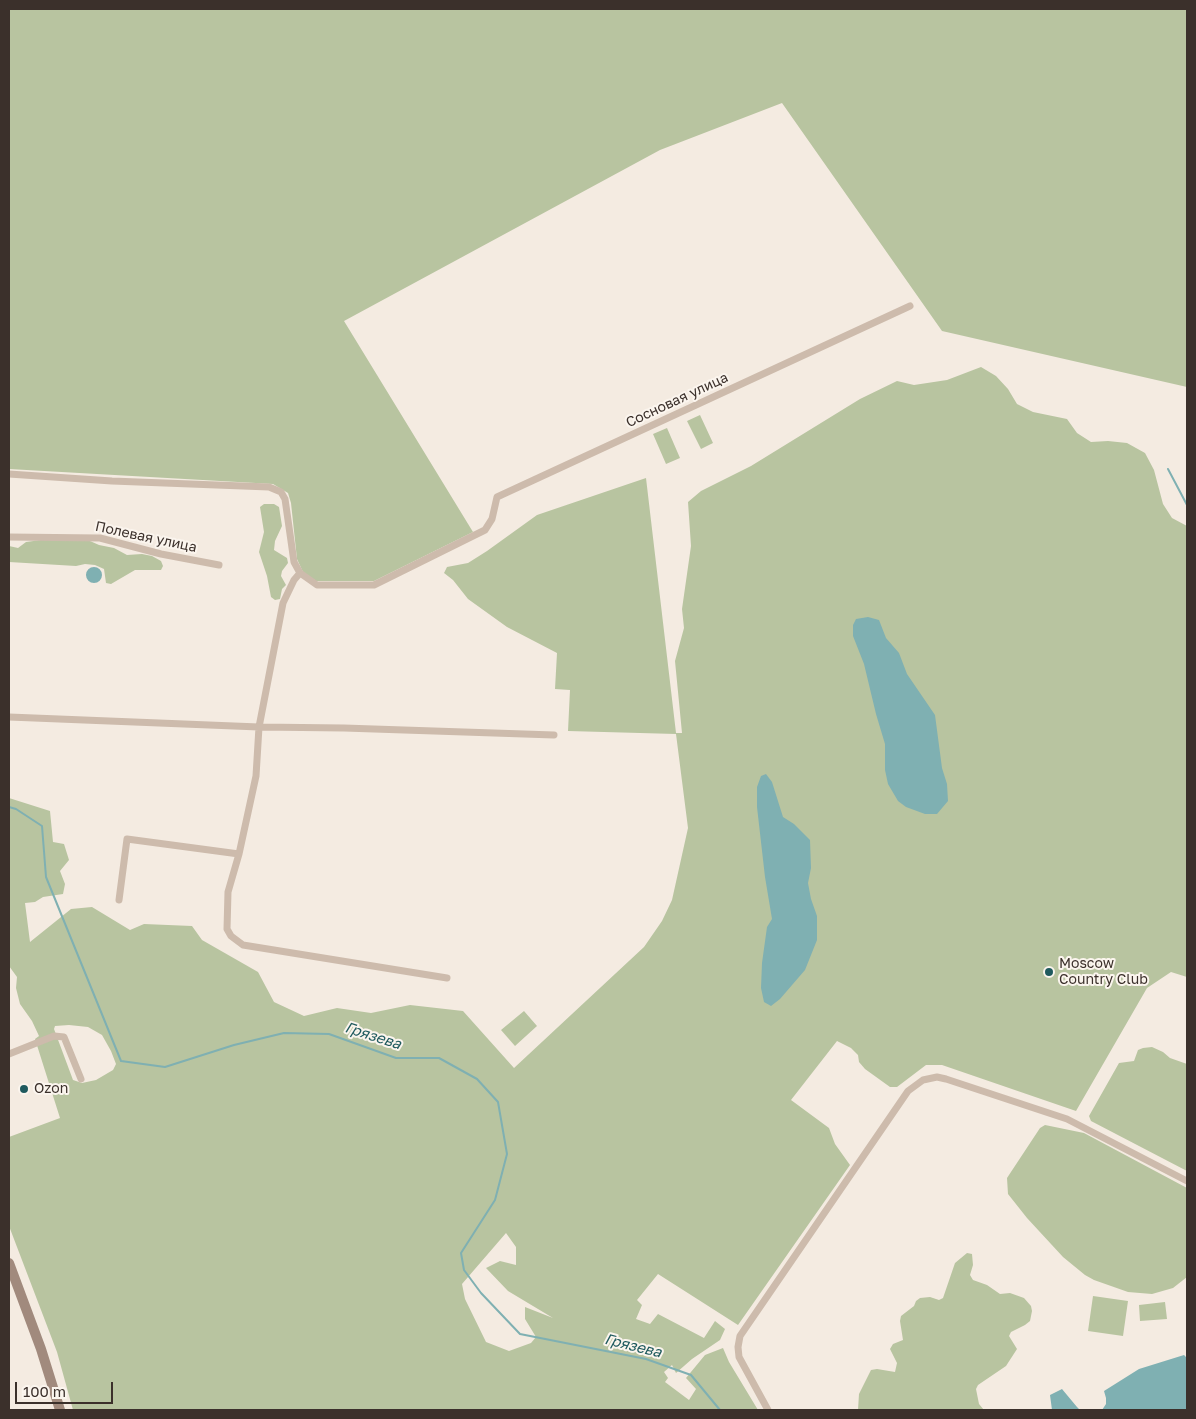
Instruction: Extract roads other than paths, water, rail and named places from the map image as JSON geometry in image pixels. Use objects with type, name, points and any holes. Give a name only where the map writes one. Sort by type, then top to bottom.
[{"type":"street","name":"Сосновая улица","points":[[300,573],[317,586],[374,585],[485,530],[492,519],[497,497],[910,306]]},
{"type":"street","points":[[9,474],[112,481],[269,487],[281,492],[285,499],[294,562],[300,573],[294,580],[283,604],[259,727],[256,776],[239,854],[228,892],[227,929],[231,936],[243,945],[447,978]]},
{"type":"street","name":"Полевая улица","points":[[9,536],[100,538],[161,554],[219,565]]},
{"type":"street","points":[[9,717],[259,727],[554,735]]},
{"type":"street","points":[[118,900],[127,840],[239,854]]},
{"type":"street","points":[[9,1054],[54,1036],[64,1037],[81,1079]]},
{"type":"street","points":[[768,1410],[739,1357],[740,1336],[908,1091],[923,1080],[946,1079],[1066,1119],[1187,1181]]},
{"type":"street","points":[[9,1263],[45,1360],[60,1409]]},
{"type":"water","points":[[94,567],[100,569],[102,575],[100,581],[94,583],[88,581],[86,575],[88,569]]},
{"type":"water","points":[[868,617],[879,620],[886,638],[899,653],[907,674],[935,715],[942,768],[947,784],[948,801],[937,814],[925,814],[906,807],[898,801],[888,784],[885,770],[885,744],[864,664],[853,636],[853,625],[856,619]]},
{"type":"water","points":[[766,774],[772,782],[783,817],[794,824],[810,840],[811,868],[808,883],[817,916],[817,940],[805,970],[780,999],[771,1006],[764,1002],[761,988],[767,927],[772,919],[757,807],[757,787],[761,776]]},
{"type":"water","points":[[1184,1355],[1187,1358],[1187,1410],[1102,1410],[1106,1404],[1104,1391],[1139,1369]]},
{"type":"water","points":[[1062,1389],[1080,1410],[1052,1410],[1050,1395]]},
{"type":"waterway","points":[[1168,469],[1187,505]]},
{"type":"waterway","name":"Грязева","points":[[9,807],[16,809],[42,826],[46,877],[121,1061],[165,1067],[234,1045],[284,1033],[329,1034],[396,1058],[439,1058],[477,1079],[498,1102],[507,1154],[495,1200],[461,1253],[464,1270],[481,1293],[520,1334],[646,1359],[691,1375],[720,1410]]},
{"type":"place","name":"Moscow Country Club","points":[[1049,972]]},
{"type":"place","name":"Ozon","points":[[24,1089]]}]
